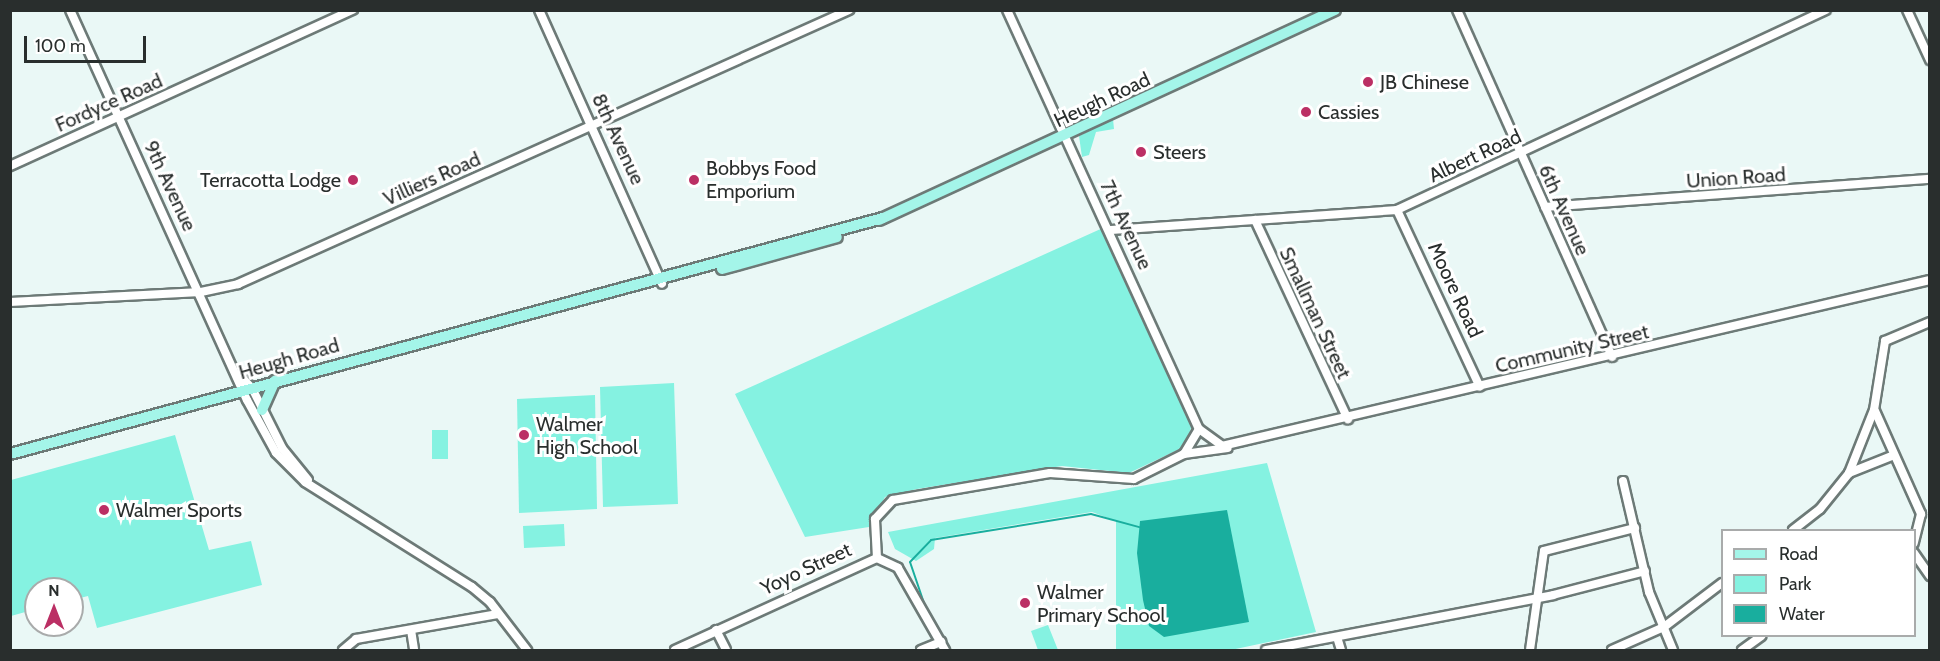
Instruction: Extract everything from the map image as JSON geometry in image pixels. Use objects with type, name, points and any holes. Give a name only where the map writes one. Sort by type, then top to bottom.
[{"type":"main road","name":"Heugh Road","points":[[10,454],[578,300],[661,280],[883,218],[1067,137],[1335,10]]},
{"type":"main road","points":[[262,410],[276,381]]},
{"type":"street","name":"9th Avenue","points":[[70,10],[240,376],[262,410],[282,448],[316,490]]},
{"type":"street","name":"Fordyce Road","points":[[10,166],[352,10]]},
{"type":"street","name":"8th Avenue","points":[[539,10],[593,125],[661,280]]},
{"type":"street","name":"Villiers Road","points":[[10,302],[201,292],[238,284],[849,10]]},
{"type":"street","name":"7th Avenue","points":[[1007,10],[1111,230],[1199,429],[1226,447]]},
{"type":"street","name":"6th Avenue","points":[[1457,10],[1612,357]]},
{"type":"street","name":"Albert Road","points":[[1111,230],[1397,210],[1826,10]]},
{"type":"street","points":[[1907,10],[1929,60]]},
{"type":"street","name":"Union Road","points":[[1545,207],[1929,179]]},
{"type":"street","name":"Moore Road","points":[[1397,210],[1480,387]]},
{"type":"street","name":"Smallman Street","points":[[1255,220],[1348,419]]},
{"type":"street","name":"Community Street","points":[[1184,454],[1226,447],[1348,419],[1929,280]]},
{"type":"street","points":[[1795,529],[1820,509],[1850,473],[1874,410],[1886,340],[1929,322]]},
{"type":"street","name":"9th Avenue","points":[[248,389],[276,453],[316,490],[472,587],[498,614],[527,651]]},
{"type":"street","points":[[1874,410],[1921,514],[1916,535]]},
{"type":"street","points":[[877,558],[875,519],[893,500],[1050,473],[1134,479],[1184,454],[1199,429]]},
{"type":"street","points":[[1850,473],[1894,455]]},
{"type":"street","points":[[1623,481],[1646,571],[1674,651]]},
{"type":"street","points":[[1530,651],[1544,551],[1635,528]]},
{"type":"street","points":[[1916,556],[1929,576]]},
{"type":"street","name":"Yoyo Street","points":[[675,651],[716,630],[877,558],[898,568],[943,646]]},
{"type":"street","points":[[1266,651],[1537,598],[1646,571]]},
{"type":"street","points":[[1612,651],[1664,627],[1721,584]]},
{"type":"street","points":[[343,651],[356,639],[498,614]]},
{"type":"street","points":[[411,630],[414,651]]},
{"type":"street","points":[[716,630],[726,651]]},
{"type":"street","points":[[1337,637],[1341,651]]},
{"type":"street","points":[[1742,651],[1760,637]]},
{"type":"street","points":[[921,651],[943,646]]},
{"type":"green space","points":[[1113,119],[1114,129],[1096,132],[1089,155],[1082,157],[1079,136]]},
{"type":"green space","points":[[1105,227],[1192,421],[1188,445],[1129,473],[1062,466],[917,489],[885,497],[869,527],[805,537],[735,394]]},
{"type":"green space","points":[[674,383],[678,504],[603,507],[600,387]]},
{"type":"green space","points":[[595,395],[597,509],[519,513],[517,399]]},
{"type":"green space","points":[[432,430],[448,430],[448,459],[432,459]]},
{"type":"green space","name":"Walmer Sports","points":[[175,435],[209,550],[251,541],[262,585],[97,628],[88,596],[84,597],[84,577],[24,577],[24,612],[11,616],[11,480]]},
{"type":"green space","points":[[1267,463],[1316,632],[1231,650],[1116,650],[1116,521],[1092,512],[935,538],[934,549],[916,561],[895,549],[888,532]]},
{"type":"green space","points":[[564,524],[565,546],[524,548],[523,526]]},
{"type":"green space","points":[[1048,625],[1058,650],[1038,650],[1031,631]]},
{"type":"water","points":[[1227,510],[1249,622],[1164,637],[1149,626],[1143,600],[1137,553],[1140,521]]},
{"type":"waterway","points":[[925,606],[910,562],[931,540],[1091,514],[1139,527]]},
{"type":"place","name":"JB Chinese","points":[[1368,82]]},
{"type":"place","name":"Cassies","points":[[1306,112]]},
{"type":"place","name":"Steers","points":[[1141,152]]},
{"type":"place","name":"Terracotta Lodge","points":[[353,180]]},
{"type":"place","name":"Bobbys Food Emporium","points":[[694,180]]},
{"type":"place","name":"Walmer High School","points":[[524,435]]},
{"type":"place","name":"Walmer Sports","points":[[104,510]]},
{"type":"place","name":"Walmer Primary School","points":[[1025,603]]}]
